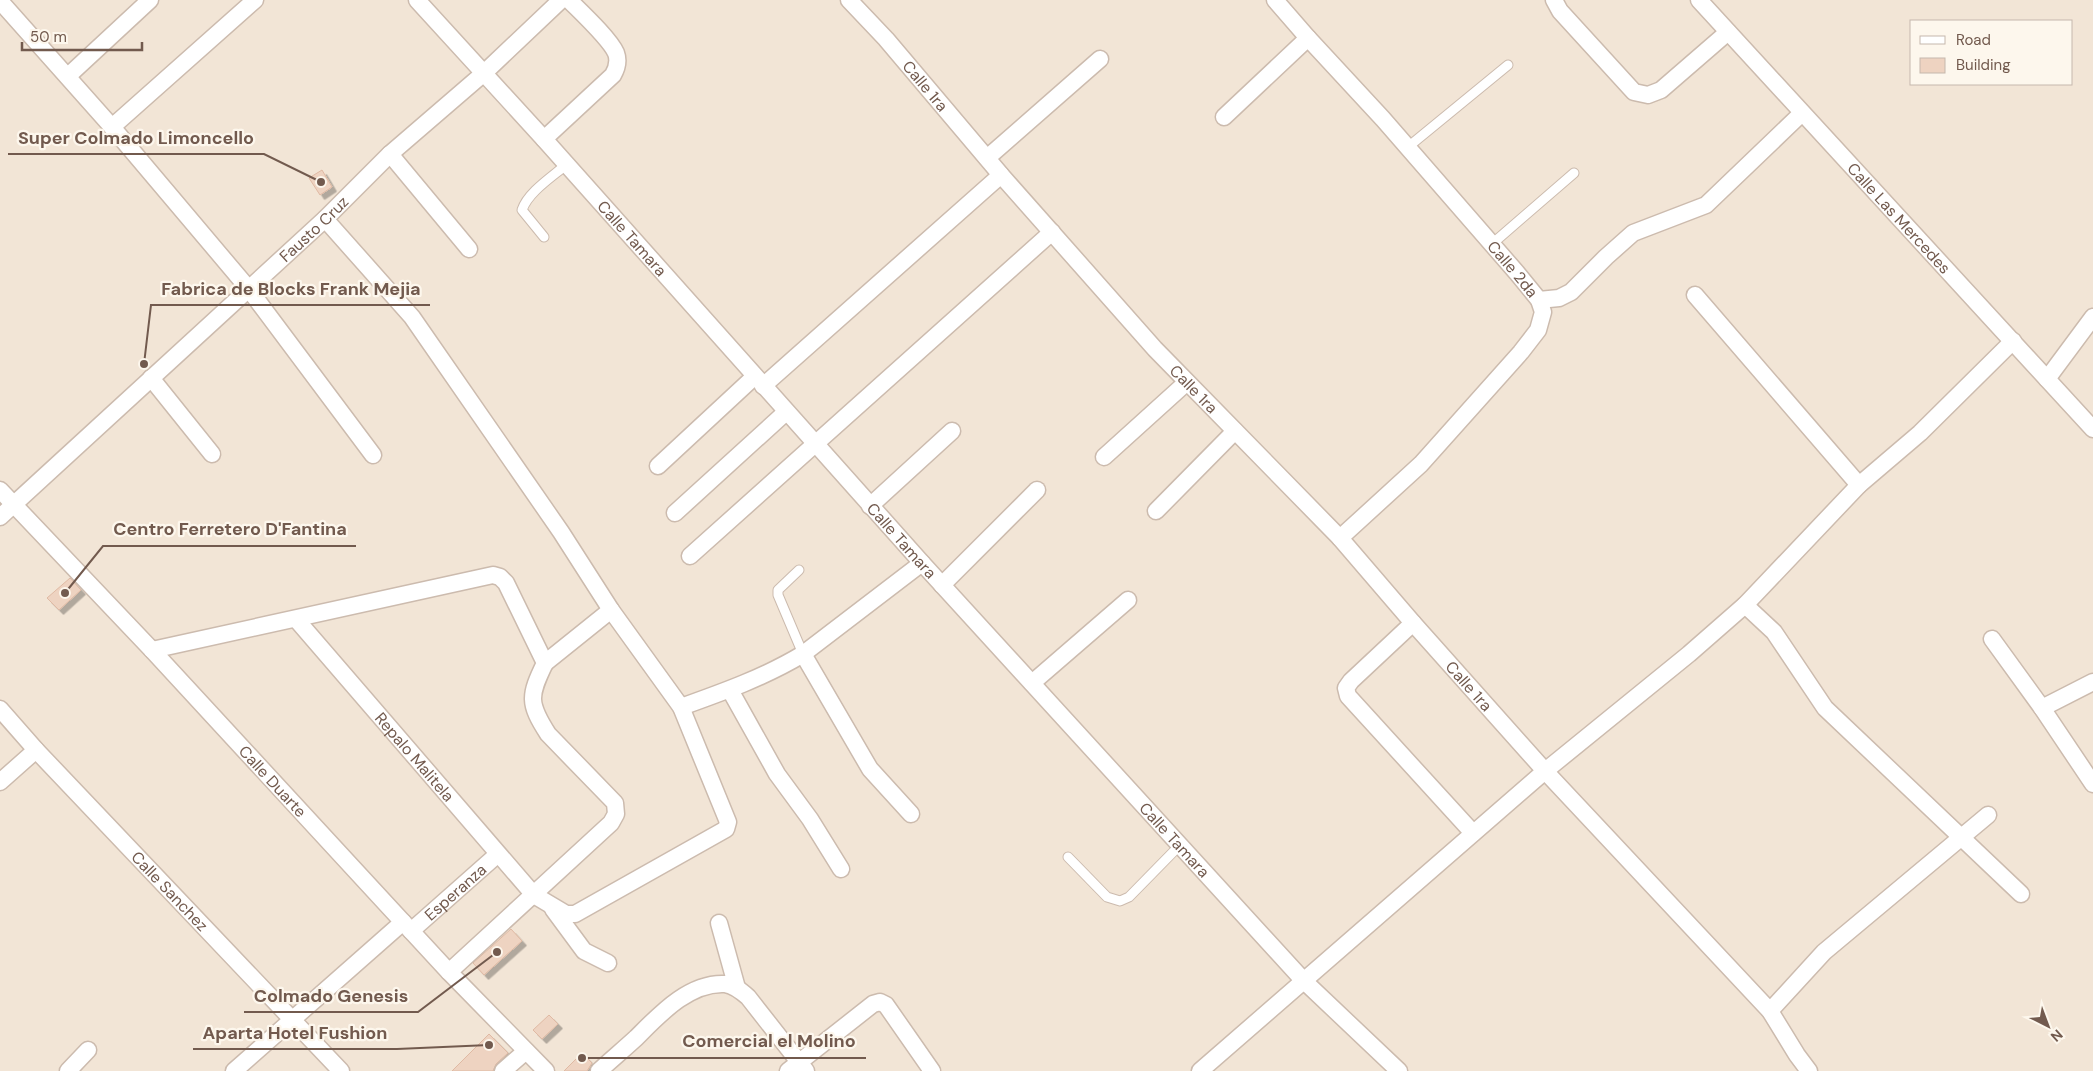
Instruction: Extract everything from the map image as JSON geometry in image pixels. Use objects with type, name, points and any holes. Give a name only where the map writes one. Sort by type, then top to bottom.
[{"type":"street","points":[[68,76],[150,0]]},
{"type":"street","points":[[112,127],[255,0]]},
{"type":"street","name":"Calle Tamara","points":[[417,0],[567,164],[870,506],[1303,980],[1399,1071]]},
{"type":"street","name":"Fausto Cruz","points":[[0,516],[325,219],[390,154],[484,72],[561,0]]},
{"type":"street","points":[[544,139],[613,75],[618,62],[612,46],[569,0]]},
{"type":"street","name":"Calle 1ra","points":[[849,0],[886,39],[1001,175],[1155,349],[1340,538],[1545,771],[1770,1012],[1796,1055],[1809,1071]]},
{"type":"street","name":"Calle 2da","points":[[1275,0],[1408,147],[1492,244],[1539,300],[1543,312],[1538,330],[1521,352],[1421,464],[1340,538]]},
{"type":"street","points":[[1554,0],[1560,11],[1634,92],[1648,95],[1661,90],[1728,32]]},
{"type":"street","name":"Calle Las Mercedes","points":[[1699,0],[2093,429]]},
{"type":"street","points":[[0,2],[68,76],[248,288],[373,455]]},
{"type":"street","points":[[1224,117],[1308,38]]},
{"type":"street","points":[[987,158],[1100,59]]},
{"type":"street","points":[[1539,300],[1559,298],[1571,292],[1632,233],[1706,205],[1802,113]]},
{"type":"street","points":[[390,154],[469,249]]},
{"type":"street","points":[[658,466],[1001,175]]},
{"type":"street","points":[[325,219],[412,317],[556,524],[611,610],[681,707],[728,822],[726,829],[575,914],[566,914],[551,905]]},
{"type":"street","points":[[690,556],[1052,232]]},
{"type":"street","points":[[1695,295],[1860,485]]},
{"type":"street","points":[[2047,379],[2093,317]]},
{"type":"street","points":[[1200,1071],[1545,771],[1690,654],[1745,604],[1860,485],[1920,433],[2013,341]]},
{"type":"street","points":[[151,378],[212,454]]},
{"type":"street","points":[[1104,457],[1187,382]]},
{"type":"street","points":[[675,514],[786,412]]},
{"type":"street","points":[[870,506],[952,431]]},
{"type":"street","points":[[1156,511],[1235,431]]},
{"type":"street","name":"Calle Duarte","points":[[0,490],[152,650],[448,972],[546,1071]]},
{"type":"street","points":[[942,585],[1037,490]]},
{"type":"street","points":[[681,707],[730,690],[783,666],[803,654],[922,563]]},
{"type":"street","points":[[152,650],[493,575],[500,577],[506,583],[545,663]]},
{"type":"street","points":[[1032,683],[1128,600]]},
{"type":"street","points":[[1745,604],[1774,632],[1825,708],[2021,894]]},
{"type":"street","points":[[448,972],[611,823],[616,814],[615,803],[548,734],[534,709],[532,694],[545,663],[611,610]]},
{"type":"street","name":"Repalo Malitela","points":[[296,619],[498,854],[534,894],[551,905]]},
{"type":"street","points":[[1413,623],[1350,680],[1346,688],[1348,696],[1473,833]]},
{"type":"street","points":[[1992,639],[2042,708],[2093,784]]},
{"type":"street","points":[[803,654],[870,769],[911,814]]},
{"type":"street","points":[[2042,708],[2093,682]]},
{"type":"street","points":[[730,690],[777,774],[810,819],[841,869]]},
{"type":"street","name":"Calle Sanchez","points":[[0,709],[36,750],[341,1071]]},
{"type":"street","points":[[0,782],[36,750]]},
{"type":"street","points":[[1770,1012],[1824,952],[1988,815]]},
{"type":"street","name":"Esperanza","points":[[234,1071],[293,1019],[498,854]]},
{"type":"street","points":[[551,905],[584,951],[608,963]]},
{"type":"street","points":[[719,923],[737,988]]},
{"type":"street","points":[[599,1071],[665,1008],[692,992],[709,986],[726,984],[737,988],[748,997],[765,1017],[798,1068],[873,1004],[880,1002],[886,1005],[932,1071]]},
{"type":"street","points":[[68,1071],[88,1050]]},
{"type":"street","points":[[504,1071],[526,1051]]},
{"type":"lane","points":[[1408,147],[1456,105],[1508,65]]},
{"type":"lane","points":[[544,237],[522,210],[524,203],[567,164]]},
{"type":"lane","points":[[1492,244],[1574,173]]},
{"type":"lane","points":[[799,570],[778,590],[778,595],[803,654]]},
{"type":"lane","points":[[1068,857],[1107,897],[1120,902],[1129,897],[1180,845]]},
{"type":"shaded area","points":[[0,0],[2093,0],[2093,1071],[0,1071]]},
{"type":"building","points":[[322,170],[332,187],[320,195],[309,178]]},
{"type":"building","points":[[70,578],[81,590],[59,610],[47,598]]},
{"type":"building","points":[[511,929],[522,941],[484,975],[473,963]]},
{"type":"building","points":[[549,1015],[558,1024],[542,1039],[533,1030]]},
{"type":"building","points":[[489,1034],[508,1053],[496,1064],[493,1071],[452,1071]]},
{"type":"building","points":[[582,1053],[592,1063],[587,1071],[564,1071]]},
{"type":"place","name":"Super Colmado Limoncello","points":[[321,182]]},
{"type":"place","name":"Fabrica de Blocks Frank Mejia","points":[[144,364]]},
{"type":"place","name":"Centro Ferretero D'Fantina","points":[[65,593]]},
{"type":"place","name":"Colmado Genesis","points":[[497,952]]},
{"type":"place","name":"Aparta Hotel Fushion","points":[[489,1045]]},
{"type":"place","name":"Comercial el Molino","points":[[582,1058]]}]
